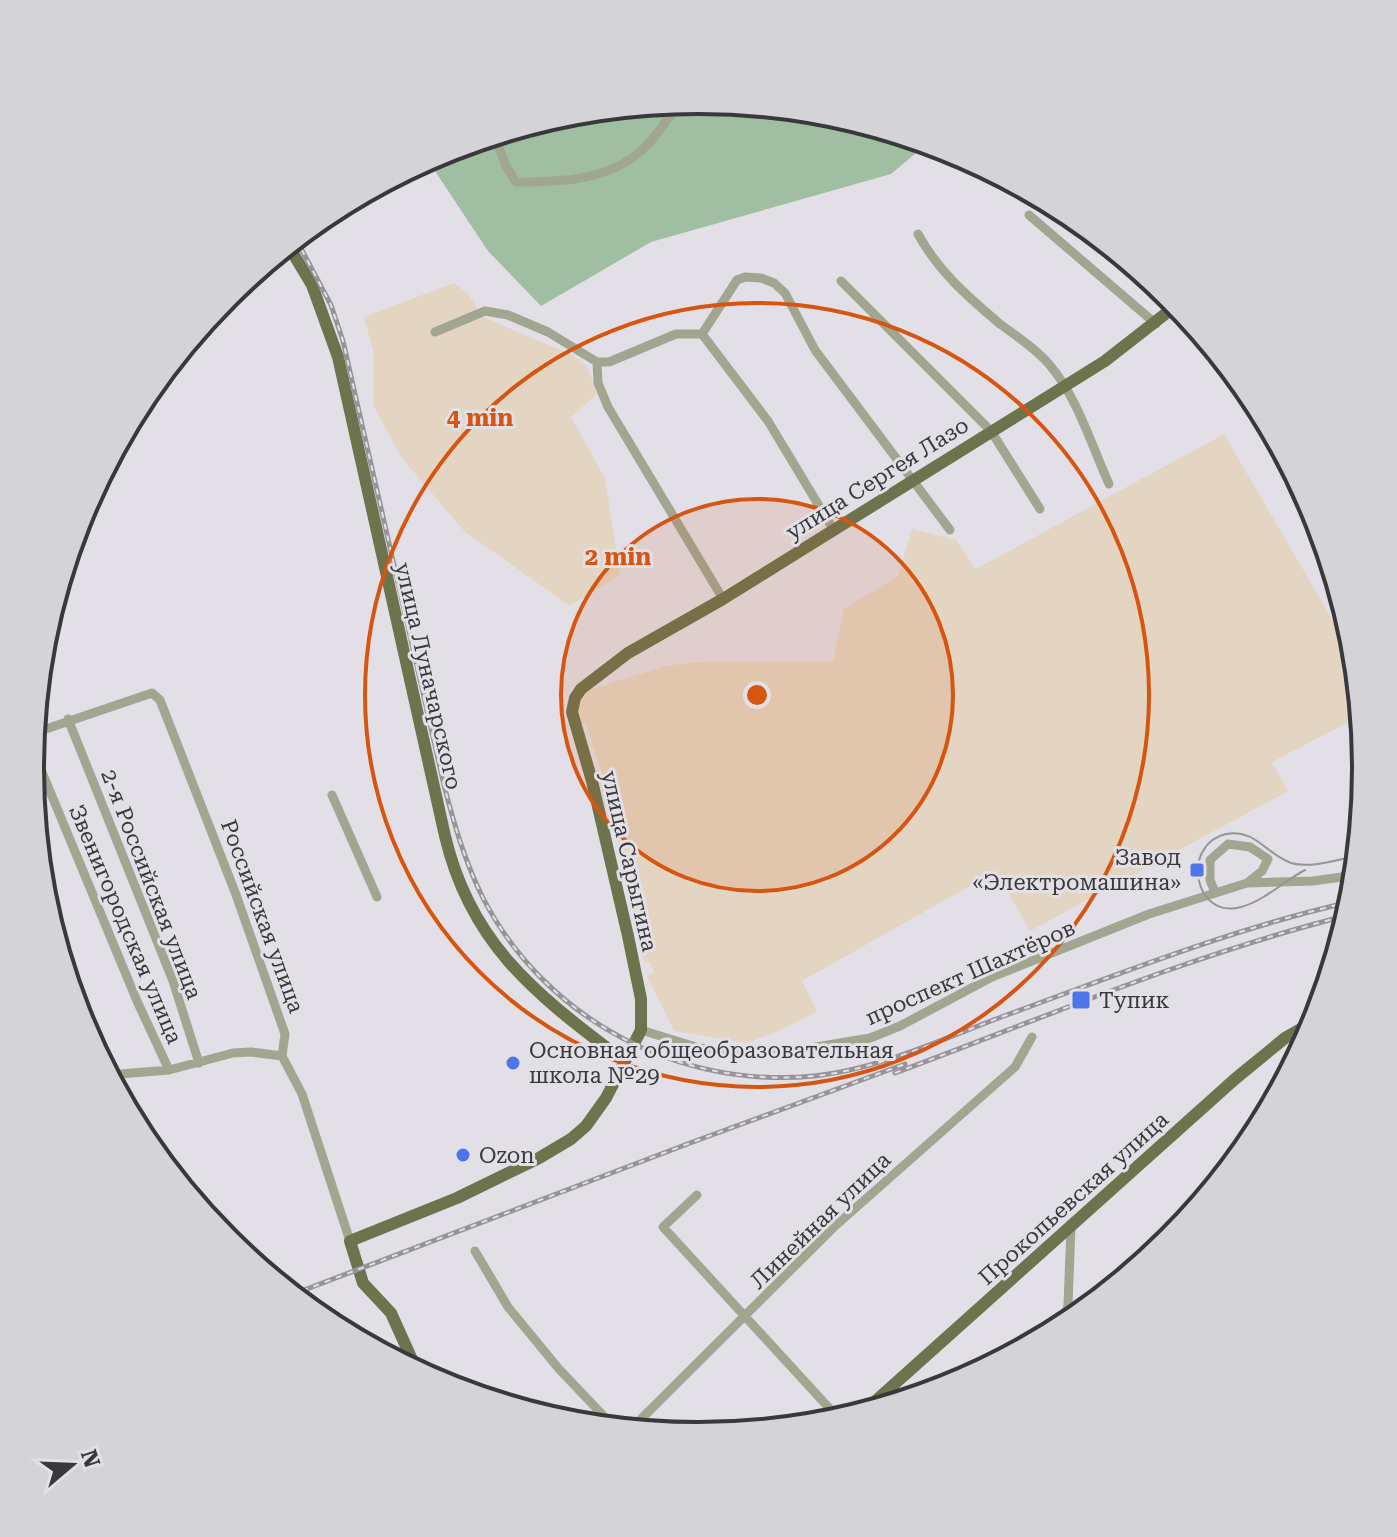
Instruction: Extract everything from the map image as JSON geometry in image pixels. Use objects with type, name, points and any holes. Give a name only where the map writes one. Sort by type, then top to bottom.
[{"type":"main road","name":"улица Луначарского","points":[[294,254],[312,285],[338,357],[445,836],[461,885],[488,936],[507,962],[544,999],[615,1054],[626,1058]]},
{"type":"main road","name":"улица Сергея Лазо","points":[[592,678],[1105,361],[1168,313]]},
{"type":"main road","name":"улица Сарыгина","points":[[592,678],[575,698],[572,712],[592,781],[628,936],[641,999],[641,1030]]},
{"type":"main road","points":[[350,1241],[457,1198],[571,1139],[586,1126],[606,1098],[641,1030]]},
{"type":"main road","name":"Прокопьевская улица","points":[[880,1397],[1235,1079],[1298,1031]]},
{"type":"main road","name":"Российская улица","points":[[350,1241],[363,1283],[391,1313],[411,1357]]},
{"type":"street","points":[[498,146],[516,182],[579,179],[621,165],[643,149],[672,115]]},
{"type":"street","points":[[1029,215],[1156,324]]},
{"type":"street","points":[[918,234],[930,257],[948,278],[1037,353],[1065,386],[1109,484]]},
{"type":"street","points":[[702,334],[737,280],[761,278],[774,283],[785,293],[815,350],[915,479],[950,530]]},
{"type":"street","points":[[841,281],[991,431],[1040,509]]},
{"type":"street","points":[[435,332],[485,311],[508,315],[548,332],[597,362],[609,362],[630,355],[676,334],[702,334]]},
{"type":"street","points":[[702,334],[768,421],[833,529]]},
{"type":"street","points":[[597,362],[601,395],[723,599]]},
{"type":"street","name":"Российская улица","points":[[68,719],[152,693],[160,700],[235,892],[285,1034],[282,1056],[302,1094],[350,1241]]},
{"type":"street","points":[[45,728],[68,719]]},
{"type":"street","name":"2-я Российская улица","points":[[68,719],[173,981],[199,1063]]},
{"type":"street","name":"Звенигородская улица","points":[[44,779],[97,910],[169,1070]]},
{"type":"street","points":[[332,795],[377,897]]},
{"type":"street","points":[[1215,892],[1210,880],[1210,860],[1228,844],[1250,847],[1268,859],[1262,871],[1247,883]]},
{"type":"street","name":"проспект Шахтёров","points":[[641,1030],[699,1048],[738,1051],[804,1049],[870,1038],[900,1026],[992,977],[1130,921],[1215,892],[1247,883],[1343,877]]},
{"type":"street","name":"Линейная улица","points":[[640,1420],[834,1227],[1015,1067],[1032,1037]]},
{"type":"street","points":[[120,1074],[169,1070],[233,1053],[282,1056]]},
{"type":"street","points":[[697,1195],[663,1227],[830,1409]]},
{"type":"street","points":[[1067,1309],[1071,1227]]},
{"type":"street","points":[[475,1251],[508,1307],[559,1369],[603,1415]]},
{"type":"shaded area","points":[[454,283],[467,293],[483,317],[574,356],[588,368],[597,394],[571,417],[605,478],[620,575],[570,606],[465,532],[401,457],[373,405],[374,354],[364,317]]},
{"type":"shaded area","points":[[1224,434],[1337,628],[1351,721],[1272,762],[1288,791],[1030,931],[996,871],[802,981],[817,1012],[746,1043],[674,1031],[647,976],[654,972],[650,962],[644,963],[616,820],[586,724],[582,724],[580,715],[579,707],[586,691],[665,666],[696,662],[833,661],[844,609],[898,576],[912,529],[956,540],[976,569]]},
{"type":"green space","points":[[656,115],[741,115],[826,127],[868,136],[917,152],[891,174],[651,242],[541,306],[488,251],[434,170],[529,136]]},
{"type":"tram line","points":[[1305,870],[1258,900],[1241,907],[1225,908],[1212,902],[1203,892],[1198,865],[1203,851],[1212,841],[1236,833],[1253,838],[1283,859],[1299,865],[1346,858]]},
{"type":"railway","points":[[301,248],[331,305],[343,341],[444,785],[471,871],[483,898],[510,941],[542,979],[580,1011],[622,1038],[667,1058],[714,1071],[764,1077],[838,1073],[910,1052],[1221,938],[1338,905]]},
{"type":"railway","points":[[895,1073],[1176,967],[1335,919]]},
{"type":"railway","points":[[303,1290],[905,1064]]},
{"type":"place","name":"Завод «Электромашина»","points":[[1197,870]]},
{"type":"place","name":"Тупик","points":[[1081,1000]]},
{"type":"place","name":"Основная общеобразовательная школа №29","points":[[513,1063]]},
{"type":"place","name":"Ozon","points":[[463,1155]]}]
